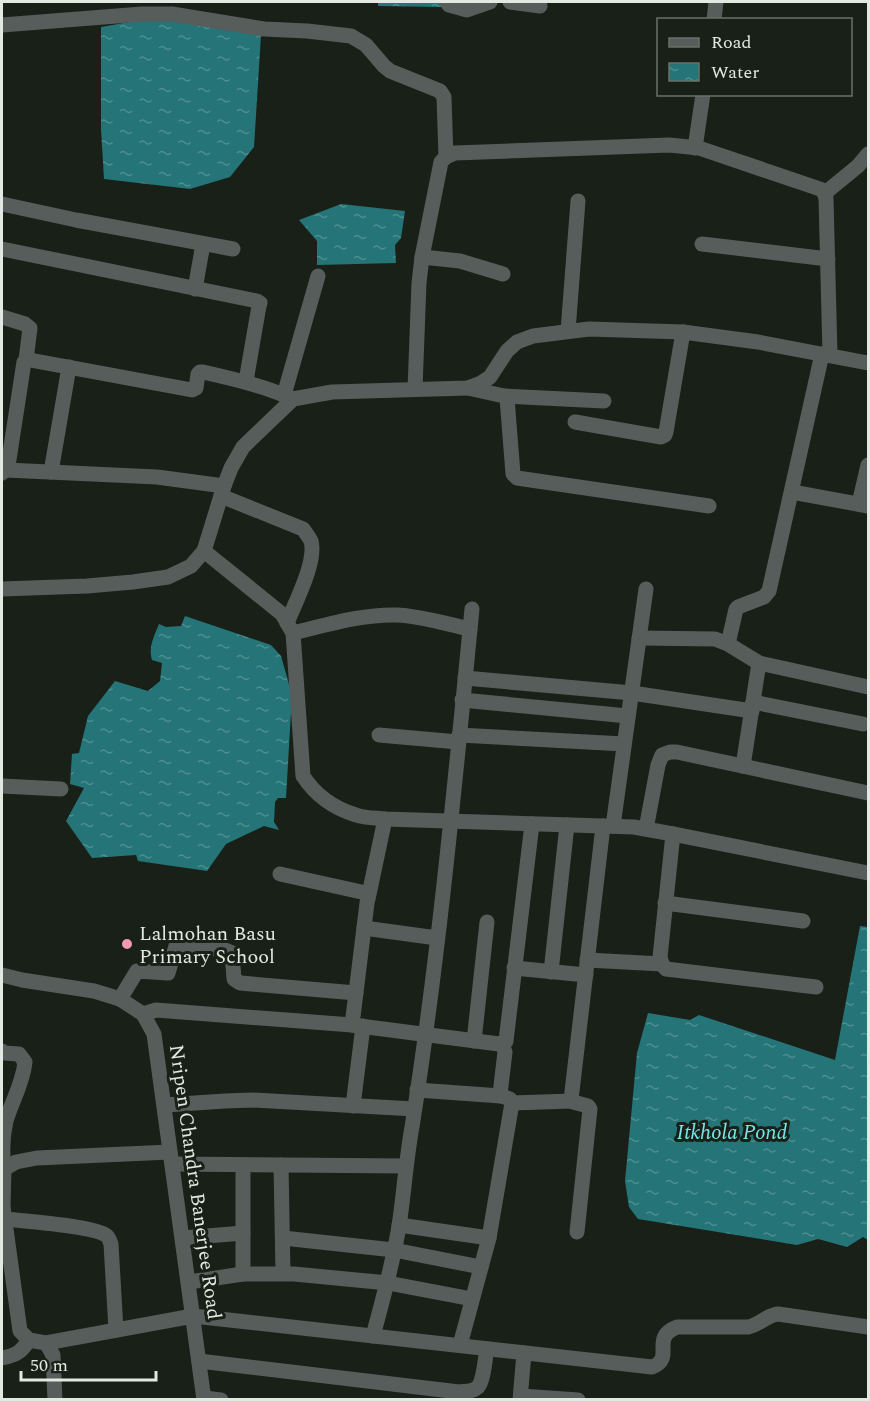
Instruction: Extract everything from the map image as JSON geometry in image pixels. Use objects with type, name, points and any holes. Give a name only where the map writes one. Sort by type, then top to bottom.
[{"type":"street","points":[[447,2],[449,5],[467,10],[490,2]]},
{"type":"street","points":[[510,2],[540,6]]},
{"type":"street","points":[[714,18],[716,2]]},
{"type":"street","points":[[2,26],[111,9],[142,14],[172,14],[264,29],[351,36],[366,45],[390,71],[440,91],[444,97],[446,157]]},
{"type":"street","points":[[695,148],[703,96]]},
{"type":"street","points":[[415,390],[419,283],[441,162],[446,157],[455,153],[657,145],[685,146],[823,190],[828,259],[826,355],[769,591],[765,597],[736,609],[728,644]]},
{"type":"street","points":[[825,193],[858,166],[868,154]]},
{"type":"street","points":[[568,331],[578,201]]},
{"type":"street","points":[[2,220],[2,204],[233,249]]},
{"type":"street","points":[[195,289],[203,244]]},
{"type":"street","points":[[702,244],[828,259]]},
{"type":"street","points":[[2,249],[257,301],[260,303],[246,381]]},
{"type":"street","points":[[423,257],[460,261],[503,274]]},
{"type":"street","points":[[2,589],[87,586],[168,577],[191,566],[204,551],[222,491],[243,447],[280,410],[289,397],[318,276]]},
{"type":"street","points":[[2,317],[25,324],[30,328],[4,471],[156,477],[222,491],[303,530],[310,539],[311,562],[290,628],[303,776],[312,790],[332,805],[358,816],[385,819],[646,829],[868,873]]},
{"type":"street","points":[[468,388],[489,377],[507,351],[517,342],[534,336],[589,329],[683,332],[758,342],[868,363]]},
{"type":"street","points":[[574,422],[665,435],[683,332]]},
{"type":"street","points":[[26,360],[192,390],[196,388],[200,372],[246,381],[289,397],[332,392],[468,388],[504,396],[604,401]]},
{"type":"street","points":[[51,472],[69,367]]},
{"type":"street","points":[[504,396],[508,402],[513,474],[517,478],[709,506]]},
{"type":"street","points":[[792,492],[864,505],[868,465]]},
{"type":"street","points":[[204,551],[282,614],[290,628]]},
{"type":"street","points":[[572,1101],[586,968],[608,826],[624,744],[646,589]]},
{"type":"street","points":[[373,1336],[388,1283],[399,1225],[405,1166],[426,1035],[472,609]]},
{"type":"street","points":[[290,628],[399,615],[470,629]]},
{"type":"street","points":[[639,638],[710,639],[728,644],[759,663],[868,687]]},
{"type":"street","points":[[743,766],[759,663]]},
{"type":"street","points":[[465,678],[752,706],[863,724]]},
{"type":"street","points":[[462,700],[628,716]]},
{"type":"street","points":[[379,735],[624,744]]},
{"type":"street","points":[[646,829],[658,765],[662,755],[670,752],[868,793]]},
{"type":"street","points":[[2,786],[61,789]]},
{"type":"street","points":[[353,1106],[358,1026],[356,993],[368,899],[385,819]]},
{"type":"street","points":[[2,975],[94,991],[120,999],[143,1014],[156,1010],[358,1026],[499,1044],[506,1041],[532,824]]},
{"type":"street","points":[[551,972],[567,825]]},
{"type":"street","points":[[673,834],[660,957],[666,969],[816,987]]},
{"type":"street","points":[[280,874],[366,893],[368,899]]},
{"type":"street","points":[[666,903],[803,921]]},
{"type":"street","points":[[474,1041],[487,922]]},
{"type":"street","points":[[364,928],[437,938]]},
{"type":"street","points":[[120,999],[137,971],[168,972],[176,946],[179,944],[232,953],[234,979],[240,983],[356,993]]},
{"type":"street","points":[[514,968],[551,972],[662,964]]},
{"type":"street","name":"Nripen Chandra Banerjee Road","points":[[143,1014],[154,1034],[204,1399]]},
{"type":"street","points":[[460,1345],[489,1238],[506,1100],[505,1052],[502,1043]]},
{"type":"street","points":[[2,1051],[19,1054],[25,1062],[24,1072],[7,1103],[2,1153],[3,1212],[20,1331],[29,1340],[46,1343],[193,1316],[652,1367],[662,1359],[663,1336],[668,1330],[677,1327],[748,1328],[778,1314],[868,1327]]},
{"type":"street","points":[[417,1090],[506,1100],[572,1101],[588,1106],[590,1109],[578,1232]]},
{"type":"street","points":[[165,1105],[252,1100],[414,1109]]},
{"type":"street","points":[[3,1179],[16,1162],[37,1158],[171,1158],[243,1165],[405,1166]]},
{"type":"street","points":[[243,1165],[243,1274]]},
{"type":"street","points":[[281,1165],[283,1274]]},
{"type":"street","points":[[3,1212],[83,1228],[108,1236],[111,1244],[116,1330]]},
{"type":"street","points":[[399,1225],[489,1238]]},
{"type":"street","points":[[183,1238],[243,1233]]},
{"type":"street","points":[[283,1238],[394,1250],[481,1267]]},
{"type":"street","points":[[189,1282],[243,1274],[283,1274],[388,1283],[472,1299]]},
{"type":"street","points":[[2,1358],[22,1351],[29,1340]]},
{"type":"street","points":[[46,1343],[53,1355],[55,1400]]},
{"type":"street","points":[[199,1361],[459,1392],[477,1388],[481,1381],[487,1349]]},
{"type":"street","points":[[524,1353],[521,1398],[578,1400]]},
{"type":"street","points":[[204,1399],[221,1400]]},
{"type":"water","points":[[378,2],[444,2],[444,7],[378,6]]},
{"type":"water","points":[[163,16],[261,35],[254,147],[230,177],[190,189],[104,179],[101,129],[101,27]]},
{"type":"water","points":[[341,204],[405,211],[401,238],[395,245],[396,263],[317,265],[317,241],[299,220]]},
{"type":"water","points":[[185,616],[271,645],[281,656],[292,695],[286,798],[278,798],[275,802],[274,822],[279,830],[264,826],[226,844],[207,871],[138,861],[136,855],[92,858],[66,821],[84,788],[70,784],[72,754],[79,753],[88,716],[115,681],[148,691],[160,681],[162,663],[152,660],[151,656],[155,633],[159,624],[166,627],[181,626]]},
{"type":"water","name":"Itkhola Pond","points":[[860,926],[868,927],[868,1240],[863,1237],[847,1247],[818,1239],[797,1245],[638,1219],[629,1207],[625,1181],[637,1053],[648,1013],[690,1020],[699,1015],[835,1060]]},
{"type":"place","name":"Lalmohan Basu Primary School","points":[[127,944]]}]
